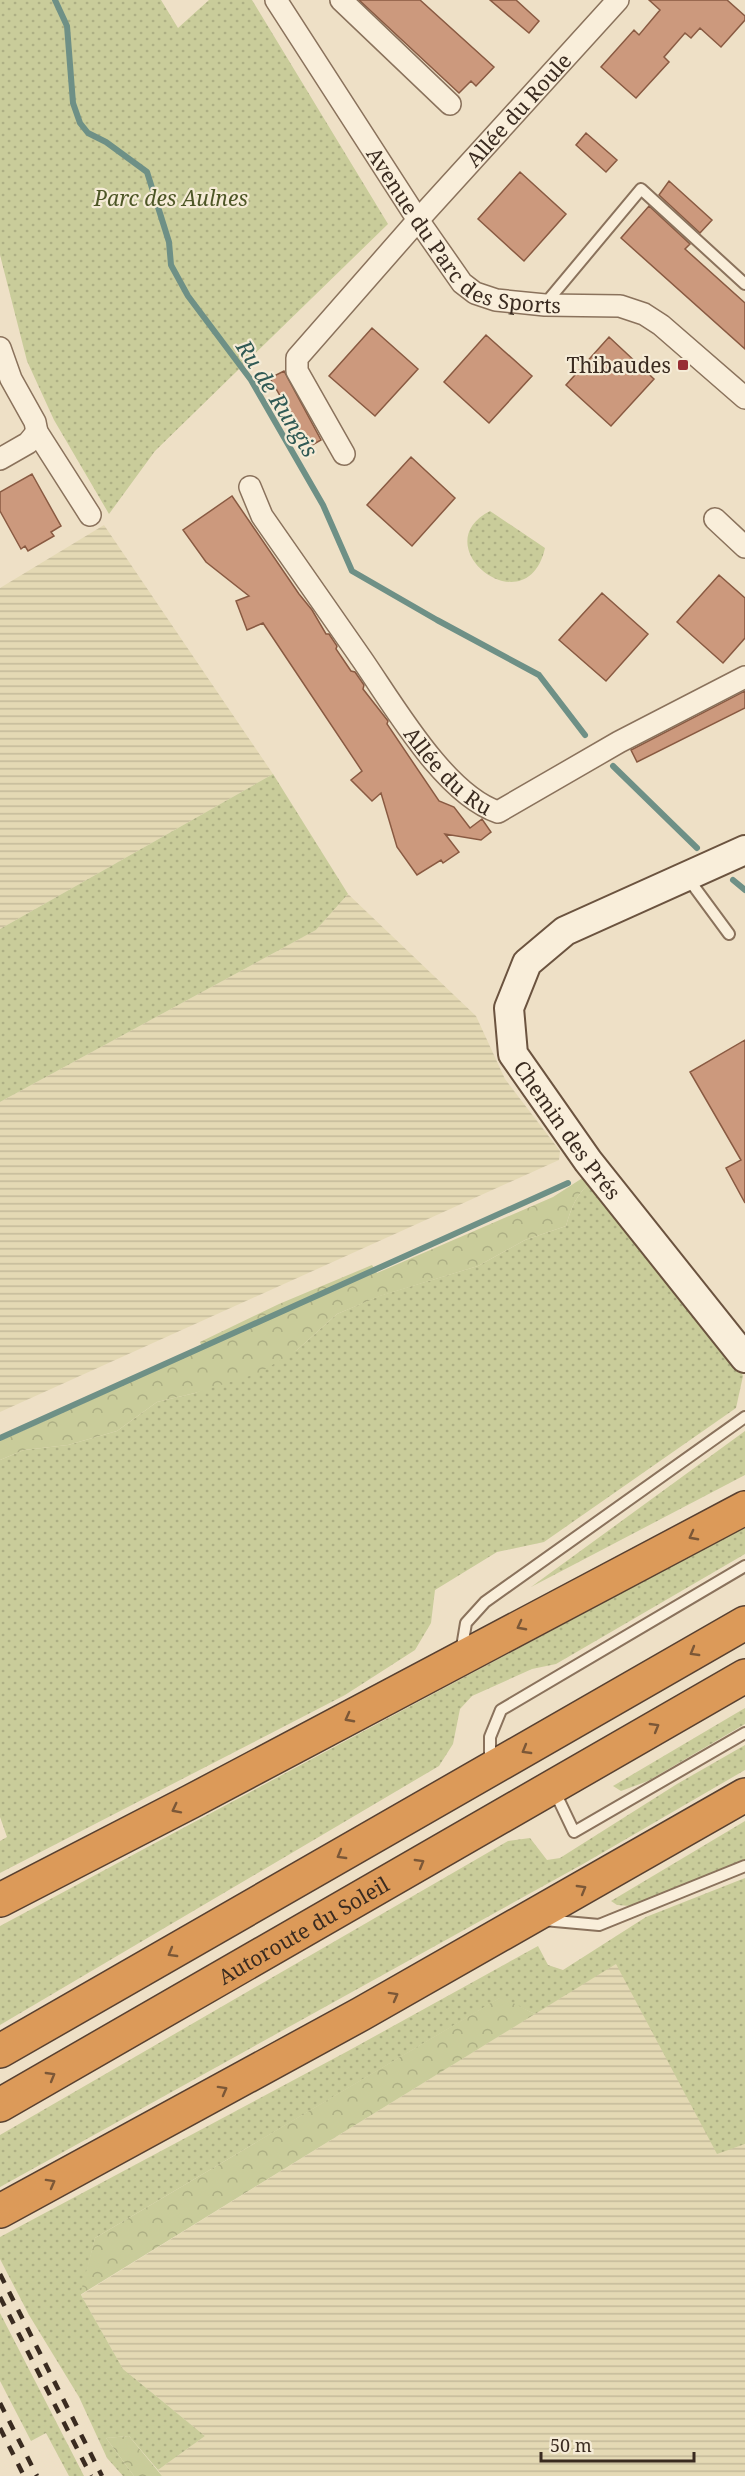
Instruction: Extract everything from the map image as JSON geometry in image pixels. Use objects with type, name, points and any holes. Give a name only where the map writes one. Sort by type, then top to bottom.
[{"type":"highway","points":[[0,1900],[745,1508]]},
{"type":"highway","points":[[0,2051],[745,1623]]},
{"type":"highway","name":"Autoroute du Soleil","points":[[0,2105],[745,1676]]},
{"type":"highway","points":[[0,2211],[531,1919],[745,1795]]},
{"type":"street","name":"Avenue du Parc des Sports","points":[[276,0],[418,220],[462,283],[475,293],[496,300],[620,306],[644,314],[661,325],[745,398]]},
{"type":"street","points":[[341,0],[450,104]]},
{"type":"street","name":"Allée du Roule","points":[[344,454],[297,371],[297,358],[418,220],[618,0]]},
{"type":"street","points":[[0,348],[11,379],[35,422],[37,432],[90,515]]},
{"type":"street","points":[[0,459],[28,443],[37,432]]},
{"type":"street","name":"Allée du Ru","points":[[250,487],[262,516],[418,740],[462,790],[485,808],[498,812],[619,742],[745,677]]},
{"type":"street","points":[[715,519],[745,547]]},
{"type":"street","name":"Chemin des Prés","points":[[745,850],[565,931],[527,963],[509,1008],[513,1054],[588,1161],[745,1358]]},
{"type":"lane","points":[[545,304],[640,189],[745,284]]},
{"type":"lane","points":[[687,877],[729,934]]},
{"type":"lane","points":[[460,1659],[466,1623],[485,1602],[745,1417]]},
{"type":"lane","points":[[490,1770],[490,1737],[501,1710],[745,1566]]},
{"type":"lane","points":[[553,1786],[574,1832],[745,1733]]},
{"type":"lane","points":[[531,1919],[599,1925],[745,1866]]},
{"type":"shaded area","points":[[104,525],[273,774],[0,929],[0,588]]},
{"type":"shaded area","points":[[348,894],[476,1016],[505,1079],[560,1151],[559,1160],[0,1412],[0,1102],[316,930]]},
{"type":"shaded area","points":[[617,1963],[717,2153],[745,2144],[745,2476],[162,2476],[158,2470],[205,2436],[123,2369],[81,2295]]},
{"type":"green space","name":"Parc des Aulnes","points":[[0,0],[161,0],[178,28],[209,0],[252,0],[388,224],[155,451],[109,514],[54,420],[27,361],[0,255]]},
{"type":"green space","points":[[490,511],[545,548],[535,571],[519,581],[502,581],[485,573],[473,559],[467,543],[472,526]]},
{"type":"green space","points":[[273,774],[348,894],[316,930],[0,1102],[0,929]]},
{"type":"green space","points":[[584,1177],[590,1183],[575,1202],[566,1226],[525,1240],[478,1266],[380,1296],[337,1314],[297,1350],[259,1373],[157,1402],[117,1431],[68,1445],[24,1450],[0,1460],[0,1441],[203,1349],[200,1342],[279,1304],[372,1265],[377,1273],[553,1197]]},
{"type":"green space","points":[[590,1183],[738,1365],[743,1376],[736,1408],[544,1542],[497,1552],[435,1590],[431,1623],[415,1650],[345,1695],[0,1873],[0,1841],[7,1837],[0,1817],[0,1460],[24,1450],[68,1445],[117,1431],[157,1402],[195,1393],[297,1350],[337,1314],[379,1296],[478,1266],[525,1240],[566,1226],[575,1202]]},
{"type":"green space","points":[[745,1431],[745,1475],[531,1587]]},
{"type":"green space","points":[[745,1527],[745,1554],[556,1664],[532,1669],[472,1696],[460,1709],[453,1744],[439,1766],[0,2025],[0,1926]]},
{"type":"green space","points":[[745,1708],[745,1724],[648,1781],[621,1791],[613,1786]]},
{"type":"green space","points":[[745,1745],[745,1770],[583,1864],[0,2187],[0,2135],[508,1841],[530,1838],[547,1860],[560,1858],[677,1784]]},
{"type":"green space","points":[[745,1821],[745,1861],[630,1906],[617,1905],[611,1901]]},
{"type":"green space","points":[[745,1878],[745,2144],[717,2154],[616,1964],[535,2014],[500,1998],[95,2238],[81,2295],[123,2369],[205,2436],[158,2470],[129,2436],[106,2438],[134,2476],[123,2476],[107,2458],[79,2397],[29,2315],[0,2259],[0,2237],[348,2051],[538,1946],[548,1965],[563,1970],[646,1917]]},
{"type":"green space","points":[[501,1997],[535,2014],[80,2295],[95,2238]]},
{"type":"green space","points":[[0,2313],[84,2476],[69,2476],[46,2433],[31,2441],[0,2381]]},
{"type":"green space","points":[[129,2436],[162,2476],[134,2476],[106,2438]]},
{"type":"building","points":[[359,0],[420,0],[494,67],[476,86],[471,81],[459,93]]},
{"type":"building","points":[[490,0],[516,0],[539,21],[529,33]]},
{"type":"building","points":[[649,0],[727,0],[745,16],[745,20],[721,47],[700,28],[691,38],[685,33],[664,57],[669,62],[636,98],[601,67],[634,30],[639,35],[660,10]]},
{"type":"building","points":[[586,133],[617,160],[606,172],[576,145]]},
{"type":"building","points":[[520,172],[566,214],[524,261],[478,219]]},
{"type":"building","points":[[669,181],[712,220],[700,233],[659,195]]},
{"type":"building","points":[[649,206],[690,244],[685,249],[745,303],[745,349],[621,238]]},
{"type":"building","points":[[372,328],[418,369],[375,416],[329,376]]},
{"type":"building","points":[[486,335],[532,376],[489,423],[444,382]]},
{"type":"building","points":[[609,337],[654,379],[611,426],[566,385]]},
{"type":"building","points":[[284,371],[321,440],[309,447],[270,378]]},
{"type":"building","points":[[411,457],[455,498],[412,546],[367,505]]},
{"type":"building","points":[[32,474],[61,526],[51,532],[54,536],[28,551],[25,546],[21,549],[0,511],[0,492]]},
{"type":"building","points":[[232,496],[312,610],[326,634],[329,634],[351,671],[355,672],[364,685],[363,689],[388,721],[387,724],[439,801],[454,807],[470,828],[482,819],[491,832],[481,840],[445,834],[459,852],[443,863],[441,860],[417,875],[397,847],[381,793],[372,801],[351,780],[362,771],[263,623],[247,630],[236,601],[249,596],[206,562],[183,530]]},
{"type":"building","points":[[719,575],[745,598],[745,638],[723,663],[677,622]]},
{"type":"building","points":[[602,593],[648,634],[606,681],[559,640]]},
{"type":"building","points":[[745,691],[745,708],[637,762],[631,750]]},
{"type":"building","points":[[745,1040],[745,1203],[726,1168],[741,1160],[690,1072]]},
{"type":"waterway","name":"Ru de Rungis","points":[[55,0],[67,26],[73,103],[80,123],[88,133],[106,142],[147,172],[169,242],[171,265],[188,296],[251,380],[323,505],[352,571],[539,675],[585,735]]},
{"type":"waterway","name":"Ru de Rungis","points":[[613,766],[697,848]]},
{"type":"waterway","name":"Ru de Rungis","points":[[733,880],[745,890]]},
{"type":"waterway","points":[[0,1438],[568,1183]]},
{"type":"railway","points":[[0,2274],[102,2476]]},
{"type":"railway","points":[[0,2297],[91,2476]]},
{"type":"railway","points":[[0,2403],[37,2476]]},
{"type":"railway","points":[[0,2428],[24,2476]]},
{"type":"place","name":"Thibaudes","points":[[683,365]]}]
